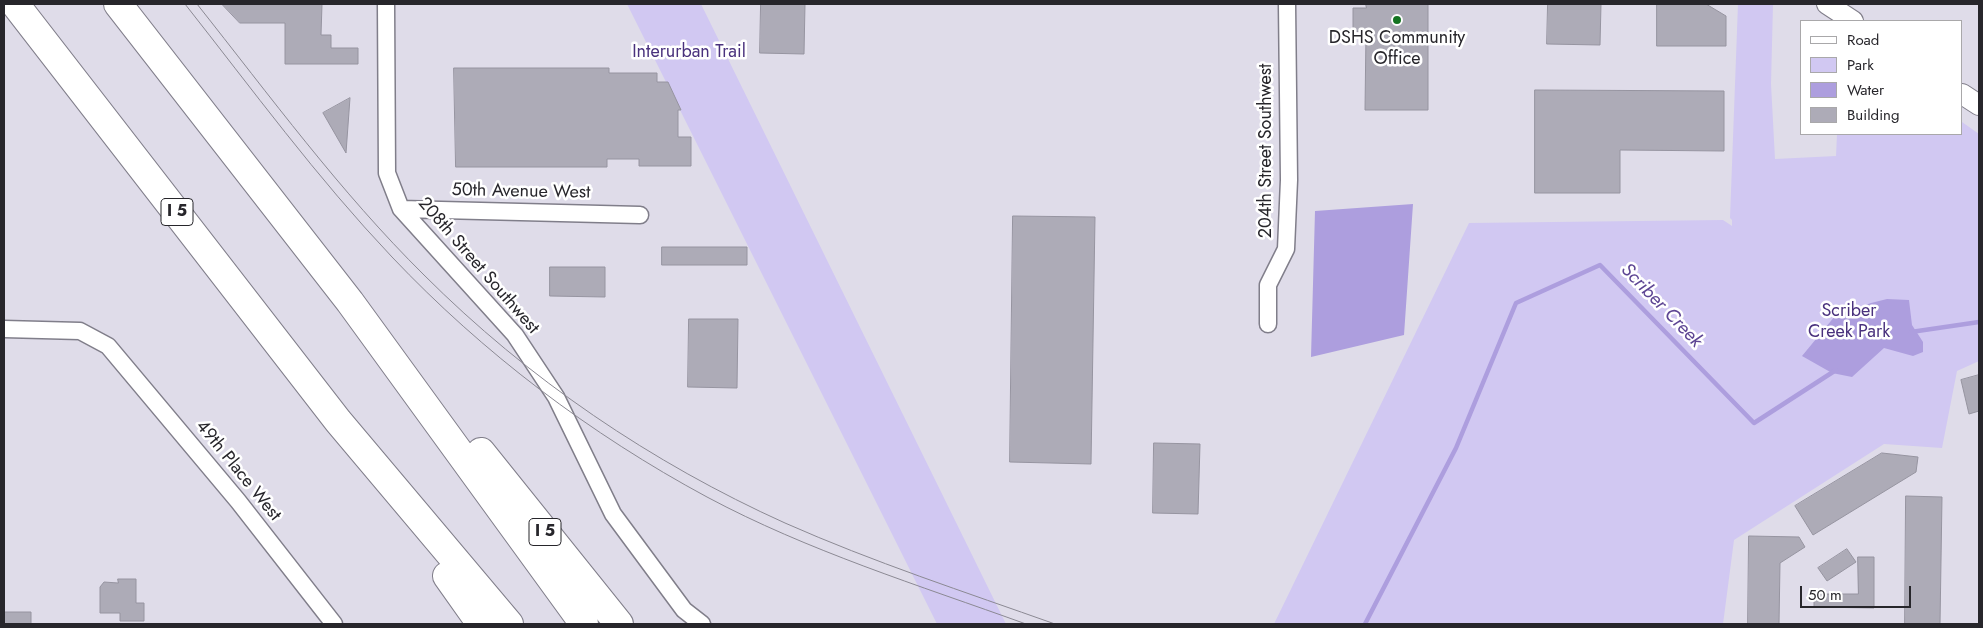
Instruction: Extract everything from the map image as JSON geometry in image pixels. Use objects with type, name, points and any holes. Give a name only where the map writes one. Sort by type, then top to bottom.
[{"type":"highway","name":"I 5","points":[[15,4],[338,421],[509,624]]},
{"type":"highway","name":"I 5","points":[[118,4],[350,302],[470,439],[619,624]]},
{"type":"highway","points":[[350,302],[584,624]]},
{"type":"highway","points":[[338,421],[481,624]]},
{"type":"street","name":"208th Street Southwest","points":[[386,4],[387,173],[402,210],[515,335],[556,396],[613,514],[684,610],[702,624]]},
{"type":"street","name":"204th Street Southwest","points":[[1268,324],[1268,286],[1286,249],[1289,180],[1288,4]]},
{"type":"street","points":[[1827,4],[1851,20]]},
{"type":"street","points":[[1963,95],[1979,105]]},
{"type":"street","name":"50th Avenue West","points":[[402,210],[640,215]]},
{"type":"street","name":"49th Place West","points":[[4,329],[80,331],[108,346],[238,501],[334,624]]},
{"type":"green space","name":"Interurban Trail","points":[[627,4],[701,4],[1006,624],[937,624]]},
{"type":"green space","name":"Scriber Creek Park","points":[[1738,4],[1773,4],[1771,84],[1775,159],[1836,156],[1837,135],[1963,135],[1963,123],[1979,134],[1979,361],[1957,371],[1942,448],[1884,444],[1734,540],[1723,624],[1274,624],[1469,223],[1723,220],[1732,226],[1730,218]]},
{"type":"water","points":[[1413,204],[1404,335],[1311,357],[1315,211]]},
{"type":"water","points":[[1887,299],[1909,300],[1912,325],[1923,342],[1923,352],[1913,356],[1884,348],[1852,377],[1832,373],[1802,356],[1835,316]]},
{"type":"building","points":[[222,4],[322,4],[321,35],[331,35],[331,48],[358,48],[358,64],[285,64],[285,23],[240,23]]},
{"type":"building","points":[[761,4],[805,4],[804,54],[760,53]]},
{"type":"building","points":[[1366,4],[1428,4],[1428,110],[1365,110],[1366,32],[1353,31],[1353,8],[1366,8]]},
{"type":"building","points":[[1548,4],[1601,4],[1600,45],[1547,44]]},
{"type":"building","points":[[1657,4],[1706,4],[1726,16],[1726,46],[1657,46]]},
{"type":"building","points":[[454,68],[609,68],[609,73],[657,73],[657,82],[668,82],[681,110],[678,110],[678,137],[691,137],[691,166],[639,166],[639,159],[607,159],[607,167],[456,167]]},
{"type":"building","points":[[1535,90],[1724,91],[1724,151],[1620,150],[1620,193],[1535,193]]},
{"type":"building","points":[[350,98],[346,153],[323,113]]},
{"type":"building","points":[[1013,216],[1095,217],[1091,464],[1010,462]]},
{"type":"building","points":[[662,247],[747,247],[747,265],[662,265]]},
{"type":"building","points":[[550,267],[605,267],[605,297],[550,296]]},
{"type":"building","points":[[689,319],[738,319],[737,388],[688,387]]},
{"type":"building","points":[[1979,375],[1979,411],[1969,414],[1961,380]]},
{"type":"building","points":[[1154,443],[1200,444],[1198,514],[1153,513]]},
{"type":"building","points":[[1882,453],[1918,457],[1916,472],[1813,535],[1795,506]]},
{"type":"building","points":[[1906,496],[1942,497],[1940,624],[1905,624]]},
{"type":"building","points":[[1749,536],[1799,537],[1805,547],[1780,563],[1779,624],[1748,624]]},
{"type":"building","points":[[1847,549],[1856,562],[1827,581],[1818,568]]},
{"type":"building","points":[[1858,557],[1874,557],[1874,608],[1814,607],[1814,594],[1858,594]]},
{"type":"building","points":[[118,579],[136,579],[136,603],[144,603],[144,621],[120,621],[120,613],[100,613],[100,587],[104,582],[118,583]]},
{"type":"building","points":[[4,612],[31,612],[31,624],[4,624]]},
{"type":"waterway","name":"Scriber Creek","points":[[1365,624],[1456,448],[1516,303],[1600,265],[1754,423],[1836,370]]},
{"type":"waterway","name":"Scriber Creek","points":[[1911,332],[1979,322]]},
{"type":"tram line","points":[[185,4],[337,196],[392,257],[463,326],[501,359],[580,419],[664,473],[707,497],[784,534],[864,566],[1026,624]]},
{"type":"tram line","points":[[197,4],[306,143],[363,211],[393,243],[464,313],[506,349],[594,416],[687,474],[785,523],[885,564],[1055,624]]},
{"type":"place","name":"DSHS Community Office","points":[[1397,20]]}]
